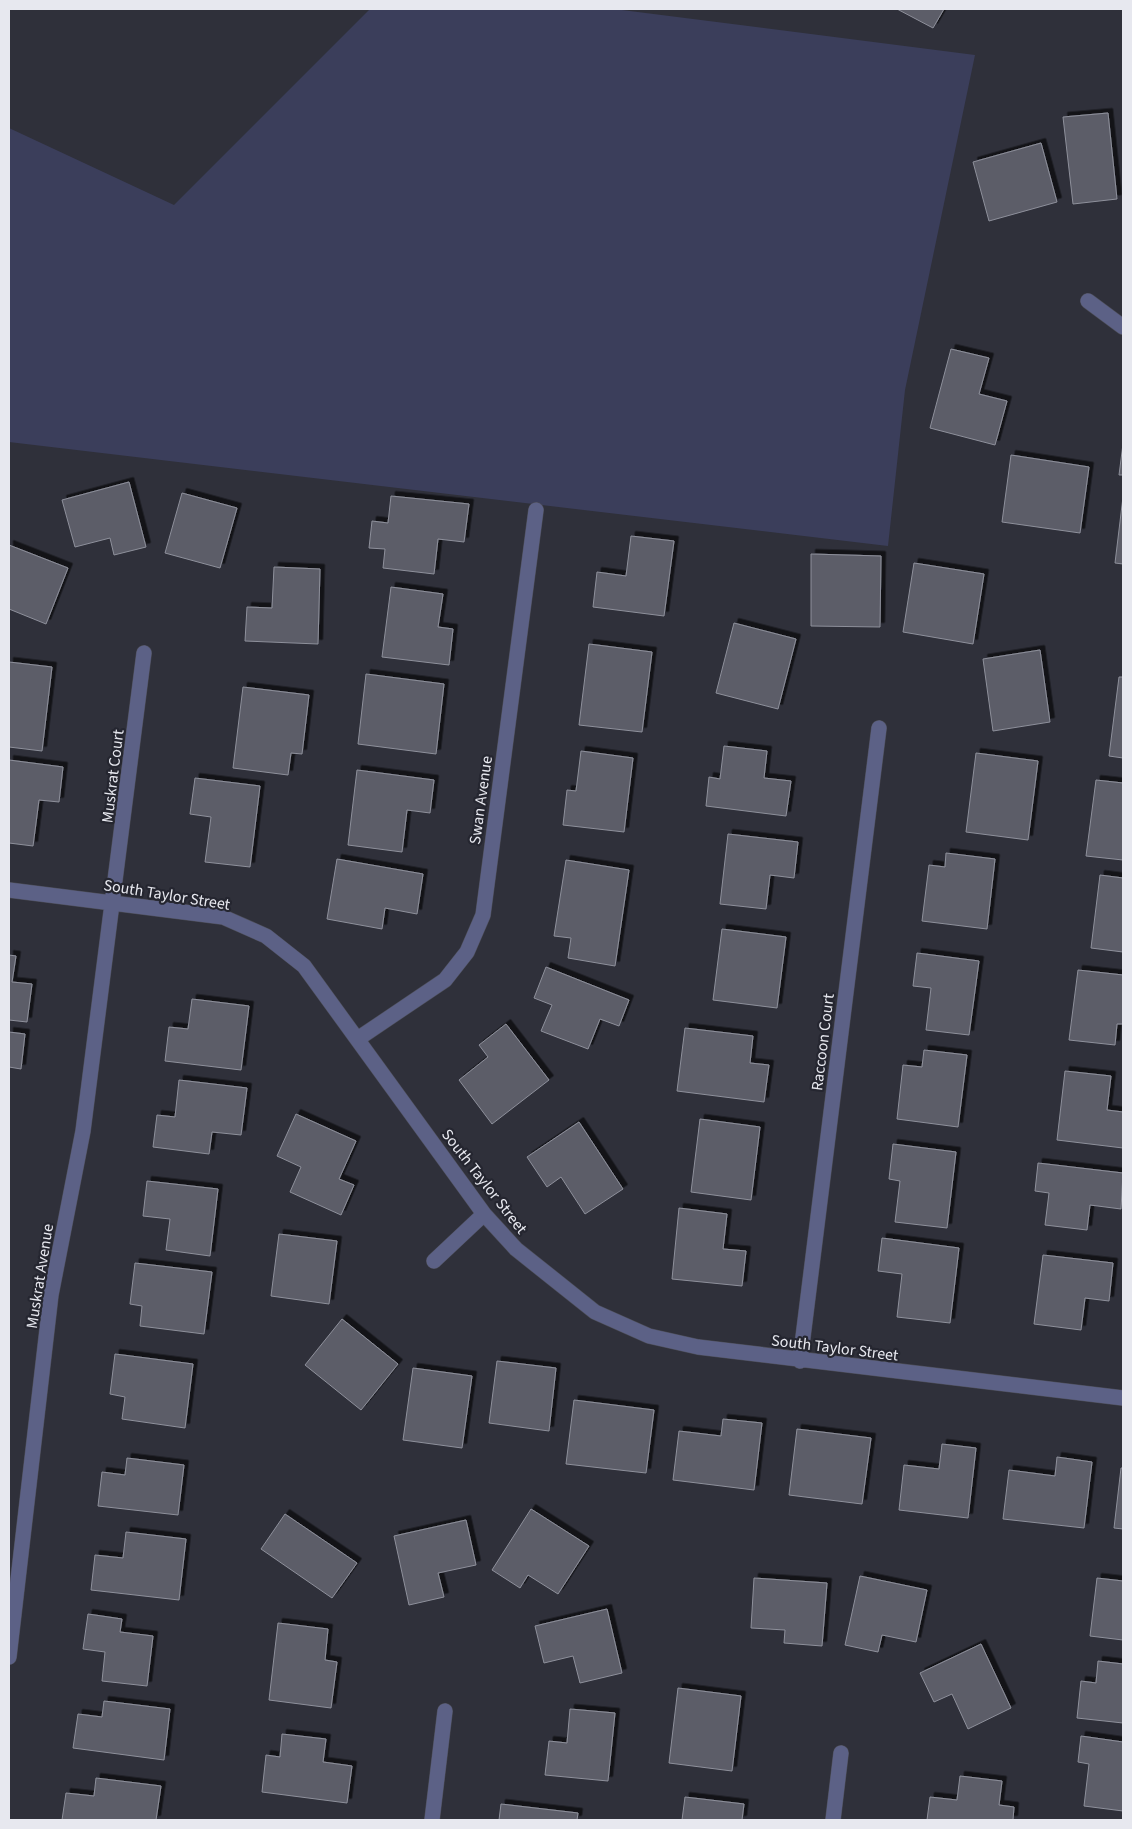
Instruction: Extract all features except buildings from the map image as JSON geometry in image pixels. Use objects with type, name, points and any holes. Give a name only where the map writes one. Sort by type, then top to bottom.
[{"type":"street","points":[[1088,301],[1123,327]]},
{"type":"street","name":"Swan Avenue","points":[[359,1038],[445,980],[467,952],[483,915],[536,510]]},
{"type":"street","name":"Muskrat Court","points":[[114,903],[144,653]]},
{"type":"street","name":"Raccoon Court","points":[[800,1361],[879,728]]},
{"type":"street","name":"South Taylor Street","points":[[9,890],[223,917],[266,936],[304,966],[359,1038],[484,1214],[516,1249],[595,1312],[649,1336],[698,1347],[800,1361],[1123,1398]]},
{"type":"street","name":"Muskrat Avenue","points":[[9,1657],[11,1623],[51,1295],[83,1131],[114,903]]},
{"type":"street","points":[[434,1261],[484,1214]]},
{"type":"street","points":[[432,1820],[445,1711]]},
{"type":"street","points":[[833,1820],[841,1753]]},
{"type":"shaded area","points":[[370,9],[614,9],[975,55],[905,390],[888,546],[9,442],[9,128],[174,205]]}]
